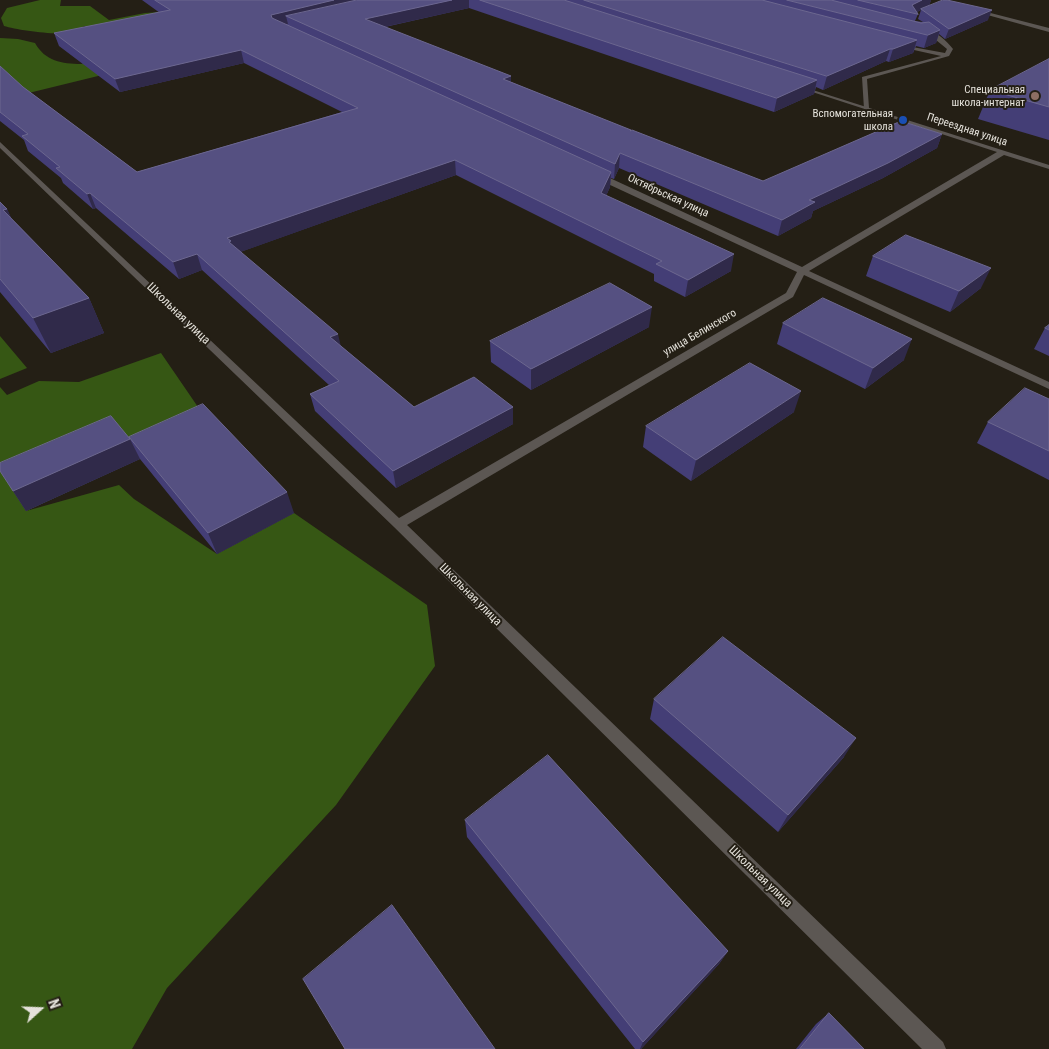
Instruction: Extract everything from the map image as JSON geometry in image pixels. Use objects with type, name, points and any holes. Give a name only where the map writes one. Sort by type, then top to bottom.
[{"type":"street","points":[[968,8],[1049,30]]},
{"type":"street","points":[[923,30],[945,43],[950,49],[947,56]]},
{"type":"street","points":[[890,43],[947,56]]},
{"type":"street","points":[[866,108],[864,78],[947,56]]},
{"type":"street","name":"Переездная улица","points":[[790,83],[1049,167]]},
{"type":"street","name":"Школьная улица","points":[[0,144],[398,524],[936,1049]]},
{"type":"street","points":[[802,271],[1003,152]]},
{"type":"street","name":"Октябрьская улица","points":[[585,170],[1049,386]]},
{"type":"street","name":"улица Белинского","points":[[398,524],[790,295],[802,271]]},
{"type":"green space","points":[[40,0],[61,0],[60,6],[90,6],[109,20],[160,12],[159,15],[88,32],[85,26],[71,32],[48,33],[4,26],[1,18],[7,8]]},
{"type":"green space","points":[[268,25],[143,65],[0,100],[0,38],[18,39],[35,43],[49,58],[61,62],[81,64]]},
{"type":"green space","points":[[0,336],[27,368],[0,379]]},
{"type":"green space","points":[[161,353],[211,426],[26,511],[119,485],[134,499],[217,554],[294,513],[427,605],[435,666],[336,805],[167,988],[132,1049],[0,1049],[0,387],[7,395],[39,381],[79,382]]},
{"type":"building","points":[[155,0],[334,0],[271,15],[272,18],[611,172],[601,193],[734,254],[688,280],[656,264],[662,261],[455,160],[227,238],[231,241],[229,242],[338,334],[330,337],[414,407],[474,377],[513,407],[393,471],[310,394],[339,381],[197,254],[173,262],[90,193],[87,194],[56,168],[60,167],[22,136],[28,134],[0,112],[0,66],[23,87],[137,172],[358,108],[241,50],[115,79],[54,33],[170,10]]},
{"type":"building","points":[[357,0],[452,0],[365,19],[511,76],[503,79],[630,131],[632,130],[763,181],[901,121],[942,134],[888,163],[809,200],[815,202],[782,220],[620,153],[615,164],[286,16]]},
{"type":"building","points":[[480,0],[564,0],[817,80],[777,98]]},
{"type":"building","points":[[584,0],[762,0],[917,40],[890,49],[827,76]]},
{"type":"building","points":[[787,0],[831,0],[921,23],[929,22],[940,30],[928,35]]},
{"type":"building","points":[[858,0],[922,0],[912,5],[918,14]]},
{"type":"building","points":[[943,0],[992,10],[949,29],[921,9]]},
{"type":"building","points":[[1049,59],[1049,107],[990,90]]},
{"type":"building","points":[[0,202],[7,209],[3,210],[89,298],[33,318],[0,279]]},
{"type":"building","points":[[906,235],[991,268],[959,291],[873,256]]},
{"type":"building","points":[[610,283],[652,307],[531,369],[490,341]]},
{"type":"building","points":[[823,298],[912,339],[873,368],[783,323]]},
{"type":"building","points":[[750,363],[801,391],[696,460],[646,426]]},
{"type":"building","points":[[1025,388],[1049,399],[1049,451],[988,422]]},
{"type":"building","points":[[203,404],[287,492],[208,533],[129,437]]},
{"type":"building","points":[[111,416],[130,439],[13,491],[0,471],[0,463]]},
{"type":"building","points":[[723,637],[856,738],[788,815],[654,699]]},
{"type":"building","points":[[548,755],[728,951],[643,1042],[465,820]]},
{"type":"building","points":[[392,905],[495,1049],[345,1049],[303,979]]},
{"type":"building","points":[[829,1013],[864,1049],[800,1049]]},
{"type":"place","name":"Специальная школа-интернат","points":[[1035,96]]},
{"type":"place","name":"Вспомогательная школа","points":[[903,120]]}]
